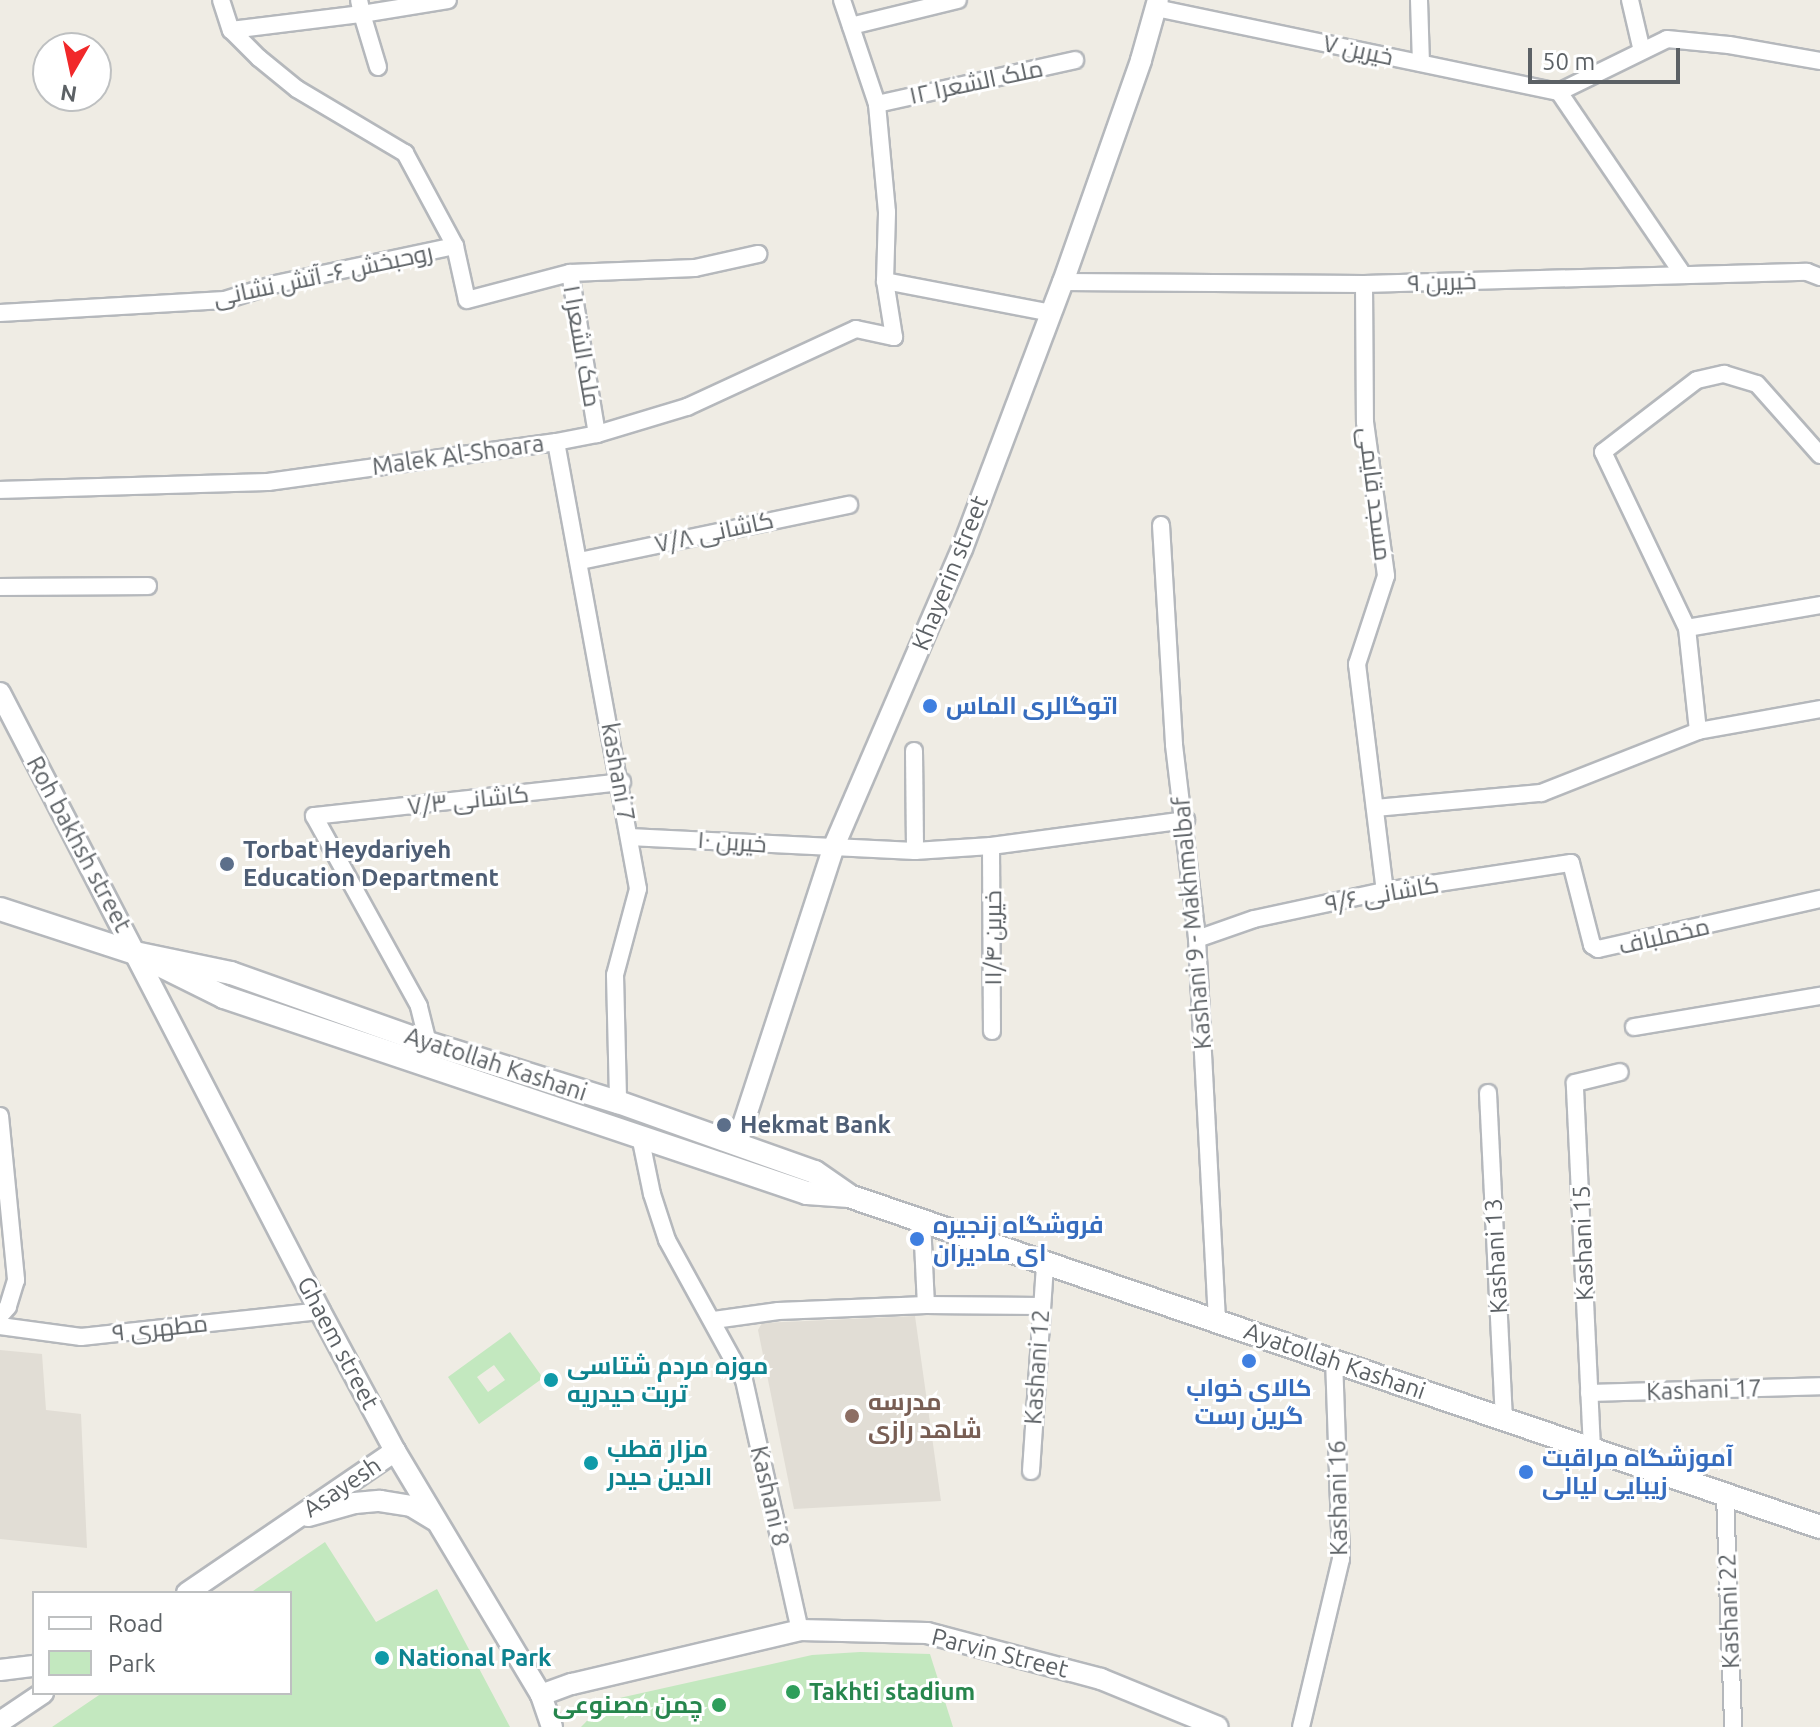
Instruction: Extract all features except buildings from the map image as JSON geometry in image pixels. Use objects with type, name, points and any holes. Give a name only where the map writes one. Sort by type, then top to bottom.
[{"type":"main road","name":"Ayatollah Kashani","points":[[0,909],[135,953],[231,973],[428,1043],[618,1102],[815,1172],[849,1196]]},
{"type":"main road","name":"Ayatollah Kashani","points":[[135,953],[224,997],[807,1193],[849,1196],[1820,1527]]},
{"type":"street","points":[[221,0],[231,30],[297,89],[405,153],[455,246]]},
{"type":"street","points":[[231,30],[361,7],[448,0]]},
{"type":"street","points":[[842,0],[877,104],[887,212],[885,281],[1051,313]]},
{"type":"street","points":[[851,26],[913,4],[958,0]]},
{"type":"street","points":[[1419,0],[1421,63]]},
{"type":"street","points":[[1630,0],[1642,51]]},
{"type":"street","name":"خیرین ۷","points":[[1157,4],[1559,92]]},
{"type":"street","name":"Khayerin street","points":[[737,1143],[834,846],[956,563],[1063,282],[1157,4]]},
{"type":"street","points":[[361,7],[378,67]]},
{"type":"street","points":[[1682,273],[1559,92],[1667,39],[1729,45],[1820,61]]},
{"type":"street","name":"ملک الشعرا ۱۲","points":[[877,104],[1075,60]]},
{"type":"street","name":"ملک الشعرا ۱","points":[[455,246],[467,300],[570,273],[597,434]]},
{"type":"street","name":"روحبخش ۶- آتش نشانی","points":[[0,313],[225,300],[276,284],[455,246]]},
{"type":"street","points":[[570,273],[695,268],[758,254]]},
{"type":"street","name":"خیرین ۹","points":[[1063,282],[1364,284],[1807,272],[1820,277]]},
{"type":"street","name":"Malek Al-Shoara","points":[[0,490],[268,482],[597,434],[687,407],[856,329],[894,337],[885,281]]},
{"type":"street","name":"مسجد قایمی","points":[[1364,284],[1365,422],[1386,576],[1357,664],[1385,891]]},
{"type":"street","points":[[1698,731],[1687,628],[1603,452],[1697,380],[1724,374],[1757,384],[1820,455]]},
{"type":"street","name":"kashani 7","points":[[556,442],[622,782],[638,889],[615,975],[618,1102]]},
{"type":"street","name":"کاشانی ۷/۸","points":[[580,561],[849,505]]},
{"type":"street","name":"Kashani 9 - Makhmalbaf","points":[[1161,525],[1174,745],[1186,820],[1197,939],[1217,1321]]},
{"type":"street","points":[[0,587],[148,586]]},
{"type":"street","points":[[1687,628],[1820,605]]},
{"type":"street","name":"Roh bakhsh street","points":[[0,693],[135,953]]},
{"type":"street","points":[[1375,808],[1541,793],[1698,731],[1820,709]]},
{"type":"street","points":[[914,751],[915,851]]},
{"type":"street","name":"کاشانی ۷/۳","points":[[428,1043],[419,1006],[314,816],[622,782]]},
{"type":"street","name":"خیرین ۱۰","points":[[629,837],[915,851],[991,846],[1186,820]]},
{"type":"street","name":"خیرین ۱۱/۴","points":[[991,846],[992,1031]]},
{"type":"street","name":"کاشانی ۹/۶","points":[[1197,939],[1254,919],[1385,891],[1571,863]]},
{"type":"street","name":"مخملباف","points":[[1571,863],[1592,945],[1598,949],[1609,949],[1820,899]]},
{"type":"street","name":"Ghaem street","points":[[135,953],[395,1451],[541,1695],[552,1727]]},
{"type":"street","points":[[1634,1027],[1820,996]]},
{"type":"street","name":"Kashani 15","points":[[1592,1449],[1575,1083],[1620,1072]]},
{"type":"street","name":"Kashani 13","points":[[1488,1093],[1504,1419]]},
{"type":"street","points":[[0,1116],[16,1280],[8,1307],[0,1316]]},
{"type":"street","name":"Kashani 8","points":[[640,1136],[652,1194],[667,1240],[714,1320],[744,1380],[800,1630]]},
{"type":"street","points":[[922,1221],[926,1305]]},
{"type":"street","name":"Kashani 12","points":[[1031,1471],[1045,1263]]},
{"type":"street","points":[[714,1320],[778,1311],[926,1305],[1040,1306]]},
{"type":"street","name":"مطهری ۹","points":[[0,1326],[81,1337],[320,1311]]},
{"type":"street","name":"Kashani 16","points":[[1301,1727],[1341,1559],[1334,1361]]},
{"type":"street","name":"Kashani 17","points":[[1589,1393],[1820,1386]]},
{"type":"street","name":"Asayesh","points":[[294,1519],[395,1451]]},
{"type":"street","name":"Kashani 22","points":[[1725,1494],[1733,1727]]},
{"type":"street","name":"Asayesh","points":[[294,1519],[355,1503],[380,1501],[411,1506],[438,1522]]},
{"type":"street","points":[[190,1591],[294,1519]]},
{"type":"street","name":"Parvin Street","points":[[541,1695],[572,1684],[800,1630],[927,1633],[1101,1679],[1218,1727]]},
{"type":"street","points":[[0,1670],[32,1666]]},
{"type":"street","points":[[5,1721],[40,1695]]},
{"type":"shaded area","name":"مدرسه شاهد رازی","points":[[915,1316],[941,1501],[794,1509],[758,1330],[762,1323]]},
{"type":"shaded area","points":[[0,1350],[42,1354],[46,1410],[81,1414],[87,1548],[0,1539]]},
{"type":"green space","points":[[510,1332],[543,1378],[479,1424],[448,1377]],"holes":[[[494,1365],[505,1380],[488,1392],[477,1377]]]},
{"type":"green space","name":"National Park","points":[[325,1542],[376,1622],[437,1589],[510,1727],[52,1727],[99,1695],[292,1695],[292,1591],[253,1591]]},
{"type":"green space","name":"Takhti stadium","points":[[860,1652],[930,1654],[953,1727],[581,1727],[606,1701],[812,1655]]},
{"type":"place","name":"اتوگالری الماس","points":[[930,706]]},
{"type":"place","name":"Torbat Heydariyeh Education Department","points":[[227,864]]},
{"type":"place","name":"Hekmat Bank","points":[[724,1125]]},
{"type":"place","name":"فروشگاه زنجیره ای مادیران","points":[[917,1239]]},
{"type":"place","name":"کالای خواب گرین رست","points":[[1249,1361]]},
{"type":"place","name":"موزه مردم شتاسی تربت حیدریه","points":[[551,1380]]},
{"type":"place","name":"مدرسه شاهد رازی","points":[[852,1416]]},
{"type":"place","name":"مزار قطب الدین حیدر","points":[[591,1463]]},
{"type":"place","name":"آموزشگاه مراقبت زیبایی لیالی","points":[[1526,1472]]},
{"type":"place","name":"National Park","points":[[382,1658]]},
{"type":"place","name":"Takhti stadium","points":[[793,1692]]},
{"type":"place","name":"چمن مصنوعی","points":[[719,1705]]}]
